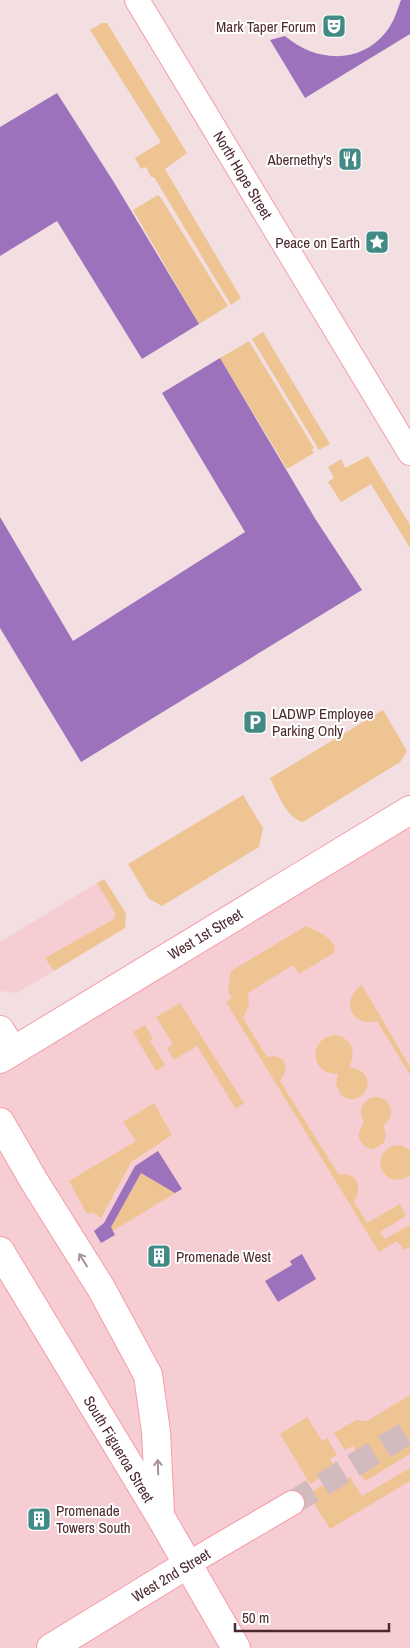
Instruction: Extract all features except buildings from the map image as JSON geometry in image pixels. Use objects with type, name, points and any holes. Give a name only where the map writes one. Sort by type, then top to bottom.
[{"type":"main road","name":"North Hope Street","points":[[137,0],[410,453]]},
{"type":"main road","name":"West 1st Street","points":[[4,1047],[410,810]]},
{"type":"main road","points":[[0,1122],[34,1181],[101,1288],[148,1375],[156,1432],[160,1516]]},
{"type":"main road","name":"South Figueroa Street","points":[[0,1251],[160,1516],[236,1648]]},
{"type":"main road","name":"West 2nd Street","points":[[51,1648],[292,1503]]},
{"type":"shaded area","points":[[401,0],[410,0],[410,34],[305,98],[270,40],[285,36],[297,45],[323,55],[351,55],[375,43],[386,32]]},
{"type":"shaded area","points":[[102,23],[107,23],[187,153],[165,169],[241,298],[231,305],[154,177],[151,177],[146,167],[141,169],[135,158],[161,142],[90,30]]},
{"type":"shaded area","points":[[57,93],[115,184],[199,324],[142,359],[57,221],[0,256],[0,127]]},
{"type":"shaded area","points":[[158,195],[228,306],[199,324],[133,210]]},
{"type":"shaded area","points":[[263,332],[330,444],[319,450],[252,339]]},
{"type":"shaded area","points":[[249,341],[314,448],[312,450],[314,453],[287,469],[220,358]]},
{"type":"shaded area","points":[[220,358],[316,520],[362,590],[81,762],[0,628],[0,517],[73,641],[245,532],[162,393]]},
{"type":"shaded area","points":[[368,456],[410,525],[410,548],[371,484],[341,502],[328,482],[334,478],[328,467],[341,459],[345,468]]},
{"type":"shaded area","points":[[383,710],[407,751],[400,762],[303,822],[297,820],[283,804],[270,778]]},
{"type":"shaded area","points":[[243,795],[263,828],[259,847],[162,906],[149,899],[128,864]]},
{"type":"shaded area","points":[[410,825],[410,1648],[0,1648],[0,1073]]},
{"type":"shaded area","points":[[104,879],[126,913],[125,928],[54,971],[45,958],[114,919],[115,913],[97,883]]},
{"type":"shaded area","points":[[97,883],[115,913],[114,919],[46,958],[54,971],[17,993],[0,991],[0,942]]},
{"type":"shaded area","points":[[306,926],[330,939],[333,943],[334,953],[299,974],[293,965],[248,993],[249,1005],[243,1018],[267,1057],[275,1056],[284,1060],[286,1070],[280,1081],[339,1175],[350,1175],[357,1182],[358,1192],[354,1202],[367,1223],[400,1204],[406,1216],[380,1232],[385,1239],[410,1225],[410,1247],[404,1250],[397,1241],[379,1252],[226,1002],[232,998],[228,991],[231,971]]},
{"type":"shaded area","points":[[362,985],[410,1067],[410,1075],[377,1021],[368,1022],[355,1017],[350,1005],[351,998]]},
{"type":"shaded area","points":[[180,1003],[244,1103],[236,1109],[197,1046],[174,1060],[167,1048],[173,1044],[156,1017]]},
{"type":"shaded area","points":[[145,1025],[153,1039],[150,1041],[165,1065],[156,1071],[133,1032]]},
{"type":"shaded area","points":[[335,1035],[345,1039],[351,1046],[353,1056],[349,1067],[360,1070],[366,1076],[368,1083],[366,1089],[362,1095],[356,1098],[349,1099],[341,1095],[336,1084],[338,1074],[329,1073],[317,1063],[316,1049],[320,1042]]},
{"type":"shaded area","points":[[373,1097],[379,1097],[387,1101],[391,1111],[390,1118],[383,1126],[386,1133],[384,1143],[373,1149],[364,1146],[359,1136],[364,1123],[361,1115],[363,1104]]},
{"type":"shaded area","points":[[154,1103],[172,1135],[131,1162],[101,1218],[93,1212],[87,1214],[69,1181],[136,1141],[123,1122]]},
{"type":"shaded area","points":[[397,1145],[403,1146],[410,1151],[410,1175],[400,1179],[392,1179],[386,1175],[380,1162],[382,1155],[388,1149]]},
{"type":"shaded area","points":[[158,1151],[182,1189],[175,1193],[141,1173],[111,1227],[115,1235],[101,1243],[94,1231],[104,1223],[135,1166]]},
{"type":"shaded area","points":[[141,1173],[175,1193],[113,1231],[110,1227]]},
{"type":"shaded area","points":[[302,1254],[316,1279],[278,1302],[265,1281],[292,1265],[290,1261]]},
{"type":"shaded area","points":[[410,1395],[410,1454],[365,1481],[358,1470],[365,1466],[353,1446],[345,1450],[334,1433],[356,1420],[367,1421]]},
{"type":"shaded area","points":[[307,1417],[322,1441],[327,1438],[337,1455],[330,1459],[336,1468],[310,1484],[280,1434]]},
{"type":"shaded area","points":[[410,1468],[410,1481],[330,1529],[308,1494],[340,1475],[343,1481],[350,1477],[362,1496]]},
{"type":"tunnel","points":[[292,1503],[410,1431]]},
{"type":"place","name":"Mark Taper Forum","points":[[334,26]]},
{"type":"place","name":"Abernethy's","points":[[350,159]]},
{"type":"place","name":"Peace on Earth","points":[[377,242]]},
{"type":"place","name":"LADWP Employee Parking Only","points":[[255,722]]},
{"type":"place","name":"Promenade West","points":[[159,1256]]},
{"type":"place","name":"Promenade Towers South","points":[[39,1519]]}]
